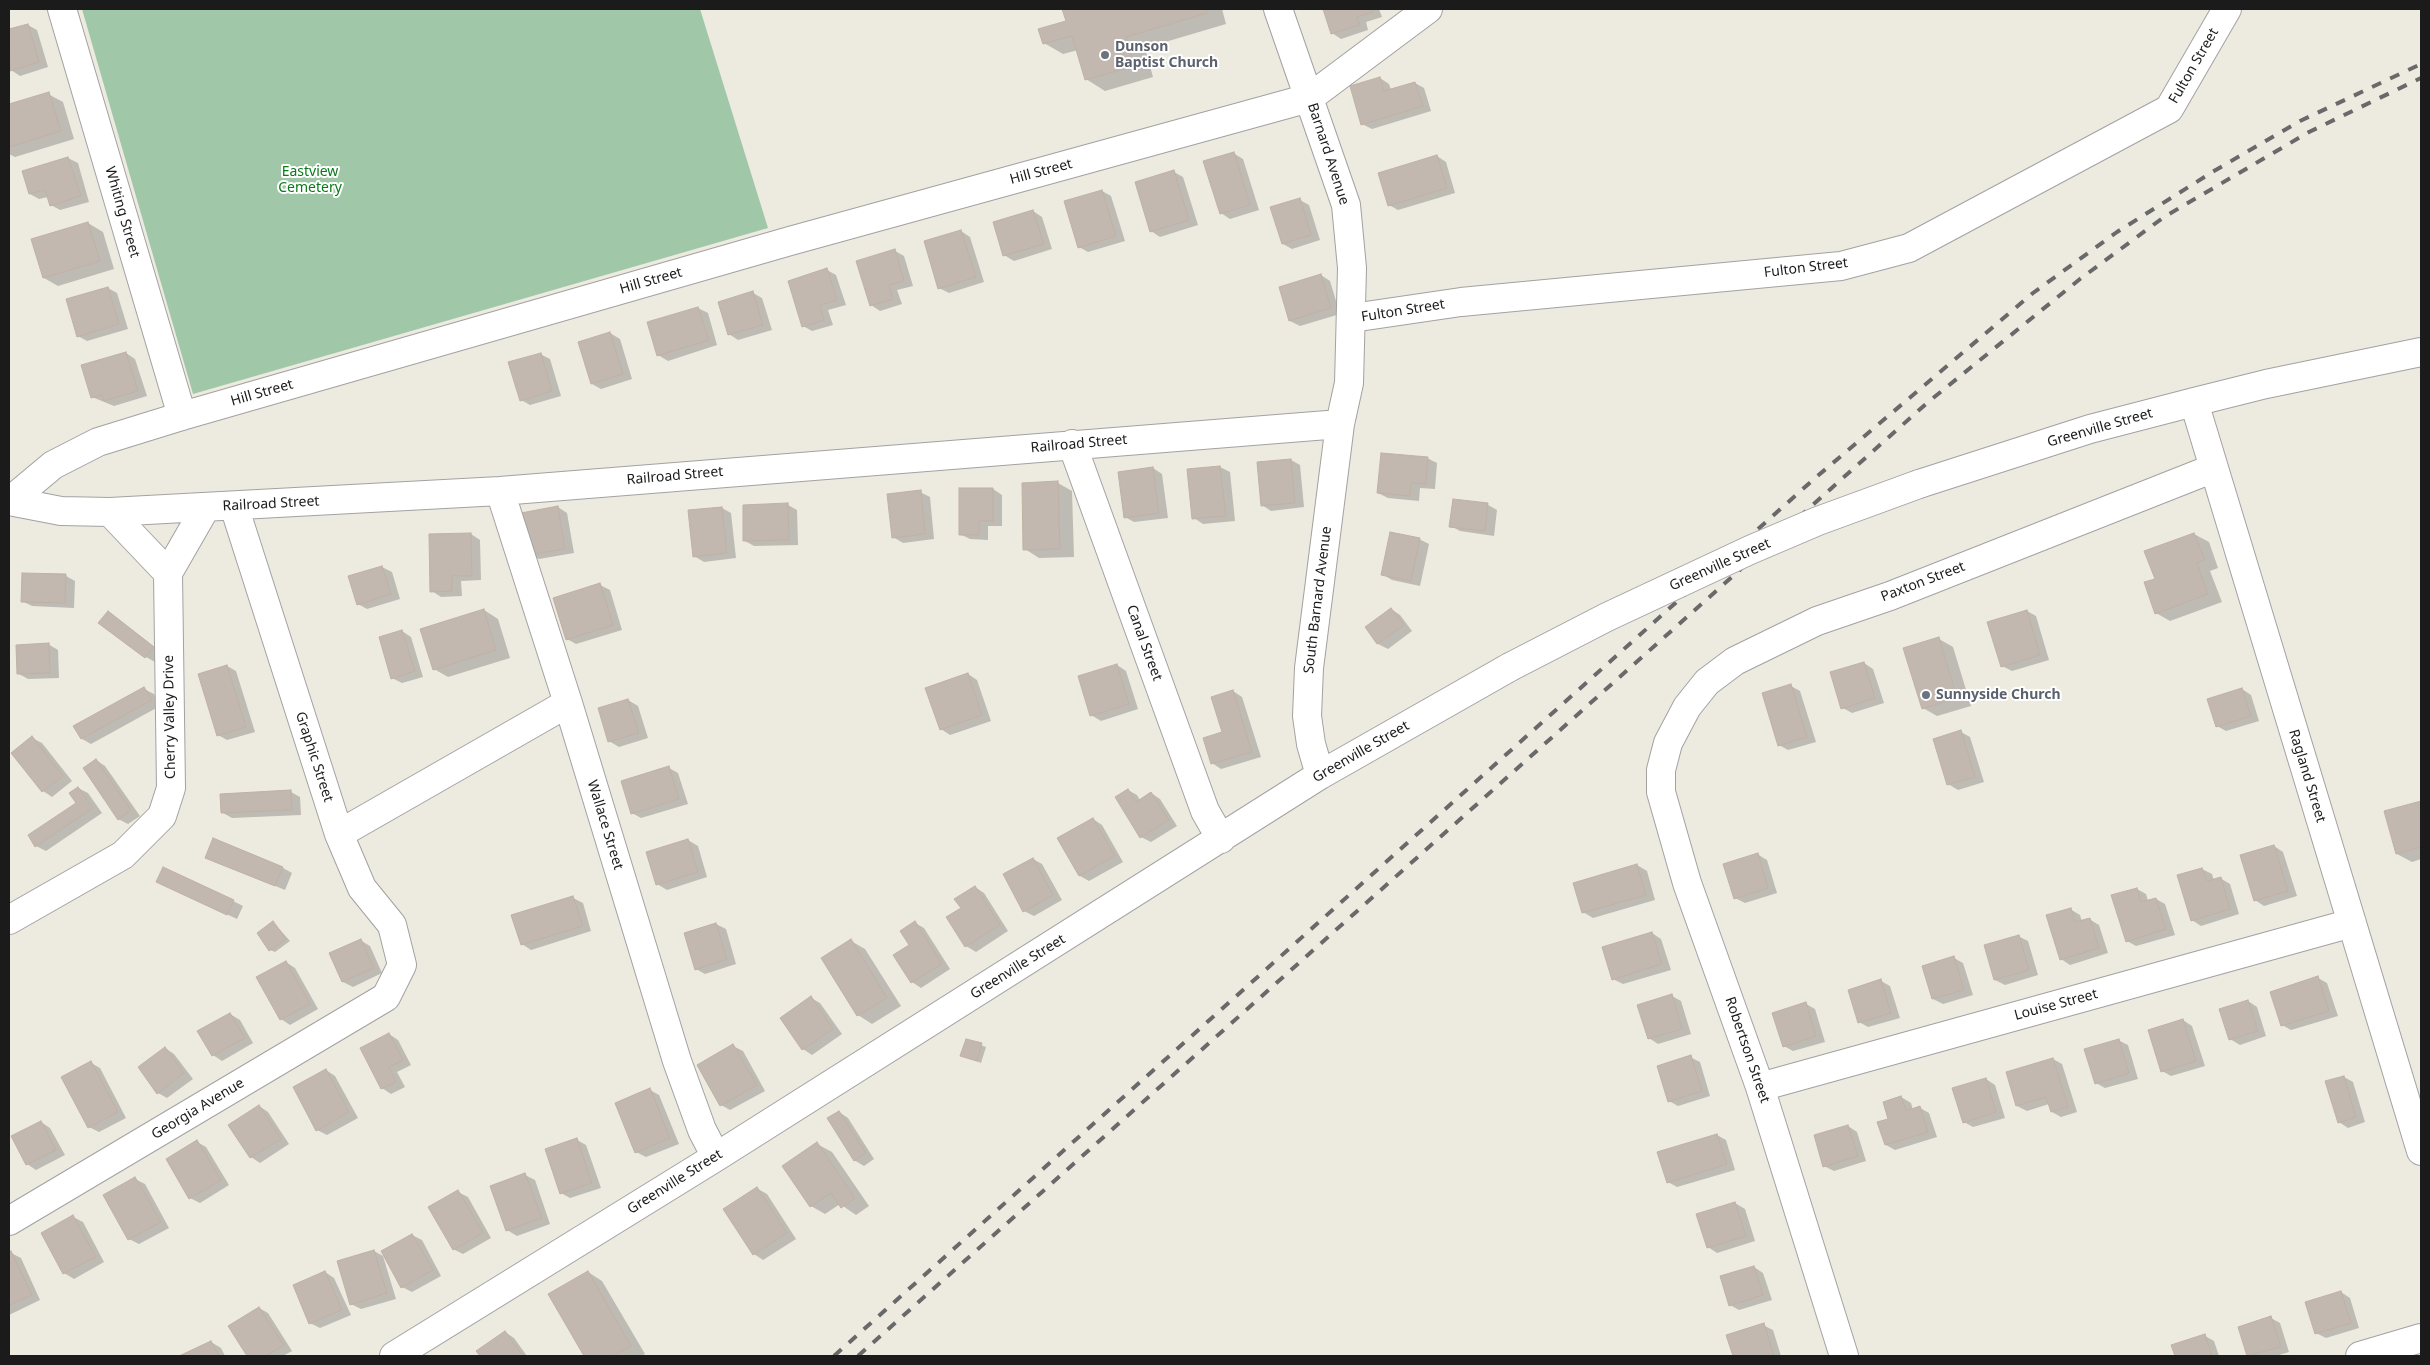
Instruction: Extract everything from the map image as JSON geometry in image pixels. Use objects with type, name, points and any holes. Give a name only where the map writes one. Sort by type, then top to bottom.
[{"type":"street","name":"Whiting Street","points":[[62,9],[182,416]]},
{"type":"street","name":"Barnard Avenue","points":[[1278,9],[1346,205],[1352,268],[1352,318],[1348,383],[1340,424]]},
{"type":"street","points":[[1309,98],[1428,9]]},
{"type":"street","name":"Fulton Street","points":[[1352,318],[1461,302],[1841,266],[1908,248],[2169,109],[2227,9]]},
{"type":"street","name":"Hill Street","points":[[9,503],[53,465],[98,442],[182,416],[780,244],[1309,98]]},
{"type":"street","name":"Greenville Street","points":[[394,1356],[716,1157],[1320,775],[1510,667],[1607,617],[1750,550],[1818,521],[1918,484],[2090,429],[2266,384],[2421,352]]},
{"type":"street","name":"Ragland Street","points":[[2194,402],[2421,1151]]},
{"type":"street","name":"Railroad Street","points":[[9,503],[60,511],[110,512],[500,491],[1340,424]]},
{"type":"street","name":"South Barnard Avenue","points":[[1320,775],[1310,744],[1307,716],[1309,668],[1340,424]]},
{"type":"street","name":"Canal Street","points":[[1072,444],[1205,811],[1221,839]]},
{"type":"street","name":"Paxton Street","points":[[1668,743],[1687,707],[1707,682],[1735,661],[1818,621],[1890,596],[2214,468]]},
{"type":"street","name":"Wallace Street","points":[[500,491],[568,703],[677,1061],[702,1130],[716,1157]]},
{"type":"street","name":"Graphic Street","points":[[234,506],[339,834],[362,888],[392,925],[402,965],[386,997]]},
{"type":"street","points":[[110,512],[168,574],[206,507]]},
{"type":"street","name":"Cherry Valley Drive","points":[[9,920],[123,855],[162,816],[171,788],[172,758],[168,574]]},
{"type":"street","points":[[339,834],[568,703]]},
{"type":"street","name":"Robertson Street","points":[[1668,743],[1661,770],[1661,792],[1687,883],[1760,1087],[1844,1356]]},
{"type":"street","name":"Louise Street","points":[[1760,1087],[2352,923]]},
{"type":"street","name":"Georgia Avenue","points":[[9,1221],[386,997]]},
{"type":"street","points":[[2360,1356],[2421,1338]]},
{"type":"green space","name":"Eastview Cemetery","points":[[82,9],[700,9],[768,228],[193,394]]},
{"type":"building","name":"Dunson Baptist Church","points":[[1062,9],[1206,9],[1207,13],[1126,37],[1135,66],[1085,80],[1072,36],[1043,44],[1038,29],[1066,21]]},
{"type":"building","points":[[1323,9],[1372,9],[1373,12],[1357,17],[1360,25],[1331,34]]},
{"type":"building","points":[[28,24],[39,62],[10,71],[9,29]]},
{"type":"building","points":[[1380,77],[1384,91],[1415,82],[1423,106],[1361,125],[1350,86]]},
{"type":"building","points":[[49,92],[61,131],[9,147],[9,104]]},
{"type":"building","points":[[1234,152],[1250,205],[1220,214],[1203,161]]},
{"type":"building","points":[[1437,155],[1447,188],[1388,206],[1378,173]]},
{"type":"building","points":[[68,157],[81,196],[50,206],[45,190],[29,194],[22,171]]},
{"type":"building","points":[[1174,170],[1189,220],[1150,232],[1135,182]]},
{"type":"building","points":[[1102,190],[1116,236],[1078,248],[1064,201]]},
{"type":"building","points":[[1300,198],[1311,235],[1282,244],[1270,207]]},
{"type":"building","points":[[1033,210],[1044,244],[1003,256],[993,222]]},
{"type":"building","points":[[88,222],[100,261],[43,278],[31,239]]},
{"type":"building","points":[[961,230],[976,277],[938,289],[924,241]]},
{"type":"building","points":[[895,249],[904,281],[889,285],[893,299],[870,306],[856,261]]},
{"type":"building","points":[[827,268],[837,300],[820,305],[824,320],[802,327],[788,281]]},
{"type":"building","points":[[1321,274],[1331,308],[1289,321],[1279,287]]},
{"type":"building","points":[[108,287],[119,324],[77,337],[66,299]]},
{"type":"building","points":[[753,291],[763,325],[728,335],[718,302]]},
{"type":"building","points":[[698,307],[709,340],[657,356],[647,322]]},
{"type":"building","points":[[610,332],[623,374],[591,384],[578,342]]},
{"type":"building","points":[[126,352],[138,391],[104,401],[102,395],[91,398],[81,365]]},
{"type":"building","points":[[541,353],[552,391],[520,401],[508,362]]},
{"type":"building","points":[[1381,453],[1428,457],[1426,484],[1411,483],[1410,496],[1377,493]]},
{"type":"building","points":[[1291,459],[1295,503],[1261,506],[1257,462]]},
{"type":"building","points":[[1220,466],[1226,516],[1192,519],[1187,469]]},
{"type":"building","points":[[1153,467],[1159,513],[1124,518],[1118,472]]},
{"type":"building","points":[[1058,481],[1060,549],[1023,550],[1022,483]]},
{"type":"building","points":[[959,488],[993,488],[993,521],[979,521],[979,535],[959,535]]},
{"type":"building","points":[[921,490],[925,534],[892,538],[887,494]]},
{"type":"building","points":[[1453,499],[1488,503],[1485,531],[1449,527]]},
{"type":"building","points":[[788,503],[789,540],[743,541],[743,505]]},
{"type":"building","points":[[558,506],[565,549],[528,555],[521,513]]},
{"type":"building","points":[[722,507],[727,553],[693,557],[688,510]]},
{"type":"building","points":[[1390,532],[1420,538],[1411,581],[1381,575]]},
{"type":"building","points":[[471,533],[472,576],[452,576],[452,591],[430,592],[429,534]]},
{"type":"building","points":[[2194,533],[2205,560],[2197,563],[2208,594],[2155,614],[2144,582],[2155,579],[2144,551]]},
{"type":"building","points":[[382,566],[391,594],[357,605],[348,576]]},
{"type":"building","points":[[22,573],[66,574],[65,603],[21,602]]},
{"type":"building","points":[[600,583],[613,625],[566,640],[553,598]]},
{"type":"building","points":[[1391,608],[1404,625],[1377,644],[1365,627]]},
{"type":"building","points":[[484,609],[496,650],[433,670],[420,629]]},
{"type":"building","points":[[2027,610],[2040,655],[2001,667],[1987,622]]},
{"type":"building","points":[[108,611],[154,647],[145,658],[98,623]]},
{"type":"building","points":[[402,630],[415,671],[391,679],[379,637]]},
{"type":"building","points":[[1939,637],[1957,698],[1922,709],[1903,648]]},
{"type":"building","points":[[49,643],[50,673],[17,674],[16,645]]},
{"type":"building","points":[[1864,662],[1875,698],[1841,709],[1830,672]]},
{"type":"building","points":[[1117,664],[1129,704],[1090,716],[1078,676]]},
{"type":"building","points":[[227,665],[246,727],[217,736],[198,674]]},
{"type":"building","points":[[968,673],[982,715],[940,730],[925,688]]},
{"type":"building","points":[[1791,684],[1807,737],[1778,746],[1762,693]]},
{"type":"building","points":[[144,687],[152,700],[81,739],[73,726]]},
{"type":"building","points":[[2242,688],[2251,716],[2216,727],[2207,699]]},
{"type":"building","points":[[1233,690],[1252,752],[1211,764],[1203,738],[1222,732],[1211,697]]},
{"type":"building","points":[[628,699],[639,733],[608,742],[598,708]]},
{"type":"building","points":[[1961,730],[1975,777],[1947,785],[1933,739]]},
{"type":"building","points":[[32,736],[63,776],[42,792],[11,753]]},
{"type":"building","points":[[96,759],[131,810],[118,820],[83,768]]},
{"type":"building","points":[[669,766],[679,799],[631,814],[621,781]]},
{"type":"building","points":[[78,787],[93,808],[35,847],[28,835],[76,803],[69,793]]},
{"type":"building","points":[[1128,789],[1136,802],[1151,792],[1169,820],[1140,838],[1115,797]]},
{"type":"building","points":[[291,790],[292,810],[221,813],[220,794]]},
{"type":"building","points":[[2421,801],[2421,847],[2396,854],[2384,811]]},
{"type":"building","points":[[1093,818],[1115,856],[1079,876],[1057,838]]},
{"type":"building","points":[[213,838],[283,867],[275,886],[205,858]]},
{"type":"building","points":[[688,839],[698,872],[656,885],[646,852]]},
{"type":"building","points":[[2274,845],[2288,891],[2254,901],[2240,855]]},
{"type":"building","points":[[1758,853],[1768,888],[1734,899],[1723,864]]},
{"type":"building","points":[[1033,858],[1053,895],[1023,912],[1003,874]]},
{"type":"building","points":[[1637,864],[1646,895],[1582,913],[1573,883]]},
{"type":"building","points":[[163,867],[234,900],[227,915],[156,882]]},
{"type":"building","points":[[2202,868],[2207,881],[2221,877],[2230,909],[2191,921],[2177,875]]},
{"type":"building","points":[[975,886],[1000,925],[965,947],[946,917],[961,908],[954,899]]},
{"type":"building","points":[[2137,888],[2141,902],[2156,898],[2166,929],[2126,942],[2111,895]]},
{"type":"building","points":[[573,896],[583,926],[521,945],[511,915]]},
{"type":"building","points":[[2071,908],[2075,922],[2090,918],[2099,948],[2060,960],[2046,915]]},
{"type":"building","points":[[273,921],[286,939],[269,951],[257,933]]},
{"type":"building","points":[[915,921],[942,964],[911,983],[893,955],[909,945],[900,931]]},
{"type":"building","points":[[716,923],[727,959],[695,970],[684,933]]},
{"type":"building","points":[[1652,932],[1662,964],[1612,980],[1602,947]]},
{"type":"building","points":[[2019,935],[2029,970],[1994,980],[1984,945]]},
{"type":"building","points":[[361,939],[374,968],[342,982],[329,953]]},
{"type":"building","points":[[851,939],[887,998],[857,1016],[821,958]]},
{"type":"building","points":[[1954,956],[1964,990],[1932,999],[1922,966]]},
{"type":"building","points":[[286,961],[310,1004],[280,1020],[256,977]]},
{"type":"building","points":[[2318,976],[2329,1011],[2281,1026],[2270,992]]},
{"type":"building","points":[[1881,979],[1891,1013],[1858,1023],[1848,990]]},
{"type":"building","points":[[1672,994],[1682,1029],[1648,1039],[1637,1005]]},
{"type":"building","points":[[811,996],[833,1029],[802,1050],[780,1018]]},
{"type":"building","points":[[2248,1000],[2258,1031],[2229,1040],[2219,1009]]},
{"type":"building","points":[[1806,1002],[1816,1036],[1783,1047],[1772,1013]]},
{"type":"building","points":[[230,1013],[245,1038],[212,1056],[197,1031]]},
{"type":"building","points":[[2183,1019],[2196,1061],[2161,1072],[2148,1030]]},
{"type":"building","points":[[389,1033],[403,1060],[389,1067],[396,1082],[381,1089],[360,1048]]},
{"type":"building","points":[[966,1039],[982,1043],[977,1061],[960,1056]]},
{"type":"building","points":[[2119,1039],[2129,1073],[2095,1084],[2084,1049]]},
{"type":"building","points":[[733,1044],[757,1085],[720,1106],[697,1065]]},
{"type":"building","points":[[165,1047],[184,1073],[157,1094],[138,1067]]},
{"type":"building","points":[[1691,1055],[1702,1091],[1668,1102],[1657,1066]]},
{"type":"building","points":[[2053,1058],[2068,1107],[2051,1112],[2046,1097],[2016,1106],[2006,1072]]},
{"type":"building","points":[[91,1061],[118,1112],[88,1128],[61,1077]]},
{"type":"building","points":[[326,1069],[349,1112],[316,1131],[293,1087]]},
{"type":"building","points":[[2344,1076],[2356,1117],[2338,1123],[2325,1081]]},
{"type":"building","points":[[1986,1078],[1996,1112],[1963,1123],[1952,1088]]},
{"type":"building","points":[[650,1088],[670,1138],[635,1153],[615,1103]]},
{"type":"building","points":[[1901,1096],[1906,1111],[1920,1106],[1928,1132],[1885,1145],[1877,1122],[1888,1119],[1883,1102]]},
{"type":"building","points":[[259,1105],[281,1139],[250,1158],[228,1125]]},
{"type":"building","points":[[839,1111],[866,1153],[854,1161],[827,1118]]},
{"type":"building","points":[[41,1121],[56,1150],[26,1165],[11,1136]]},
{"type":"building","points":[[1848,1125],[1858,1156],[1823,1167],[1814,1135]]},
{"type":"building","points":[[1717,1134],[1727,1164],[1667,1183],[1657,1152]]},
{"type":"building","points":[[577,1138],[592,1183],[560,1194],[545,1149]]},
{"type":"building","points":[[197,1140],[221,1180],[189,1199],[166,1159]]},
{"type":"building","points":[[817,1142],[855,1198],[841,1208],[831,1193],[810,1207],[782,1166]]},
{"type":"building","points":[[525,1173],[542,1218],[506,1231],[490,1186]]},
{"type":"building","points":[[135,1177],[161,1222],[128,1240],[103,1195]]},
{"type":"building","points":[[757,1187],[787,1233],[753,1255],[723,1209]]},
{"type":"building","points":[[458,1190],[483,1233],[453,1250],[428,1207]]},
{"type":"building","points":[[1735,1202],[1746,1236],[1707,1248],[1696,1214]]},
{"type":"building","points":[[73,1215],[96,1257],[63,1274],[41,1233]]},
{"type":"building","points":[[412,1234],[433,1270],[401,1288],[381,1251]]},
{"type":"building","points":[[374,1250],[387,1293],[350,1305],[337,1261]]},
{"type":"building","points":[[11,1251],[32,1295],[9,1305],[9,1252]]},
{"type":"building","points":[[1754,1266],[1763,1295],[1729,1306],[1720,1276]]},
{"type":"building","points":[[325,1271],[342,1310],[309,1324],[293,1285]]},
{"type":"building","points":[[588,1271],[631,1346],[613,1356],[584,1356],[548,1294]]},
{"type":"building","points":[[2341,1291],[2351,1323],[2315,1334],[2305,1302]]},
{"type":"building","points":[[259,1307],[284,1345],[266,1356],[247,1356],[228,1326]]},
{"type":"building","points":[[2271,1316],[2281,1347],[2247,1356],[2238,1327]]},
{"type":"building","points":[[1764,1323],[1774,1356],[1733,1356],[1726,1335]]},
{"type":"building","points":[[505,1331],[523,1356],[480,1356],[476,1351]]},
{"type":"building","points":[[2205,1334],[2212,1356],[2175,1356],[2171,1345]]},
{"type":"building","points":[[211,1341],[219,1356],[179,1356]]},
{"type":"railway","points":[[834,1356],[1814,479],[2033,293],[2117,232],[2214,171],[2300,121],[2421,64]]},
{"type":"railway","points":[[858,1356],[1927,403],[2080,279],[2164,217],[2309,132],[2421,78]]},
{"type":"place","name":"Dunson Baptist Church","points":[[1105,55]]},
{"type":"place","name":"Sunnyside Church","points":[[1926,695]]}]
